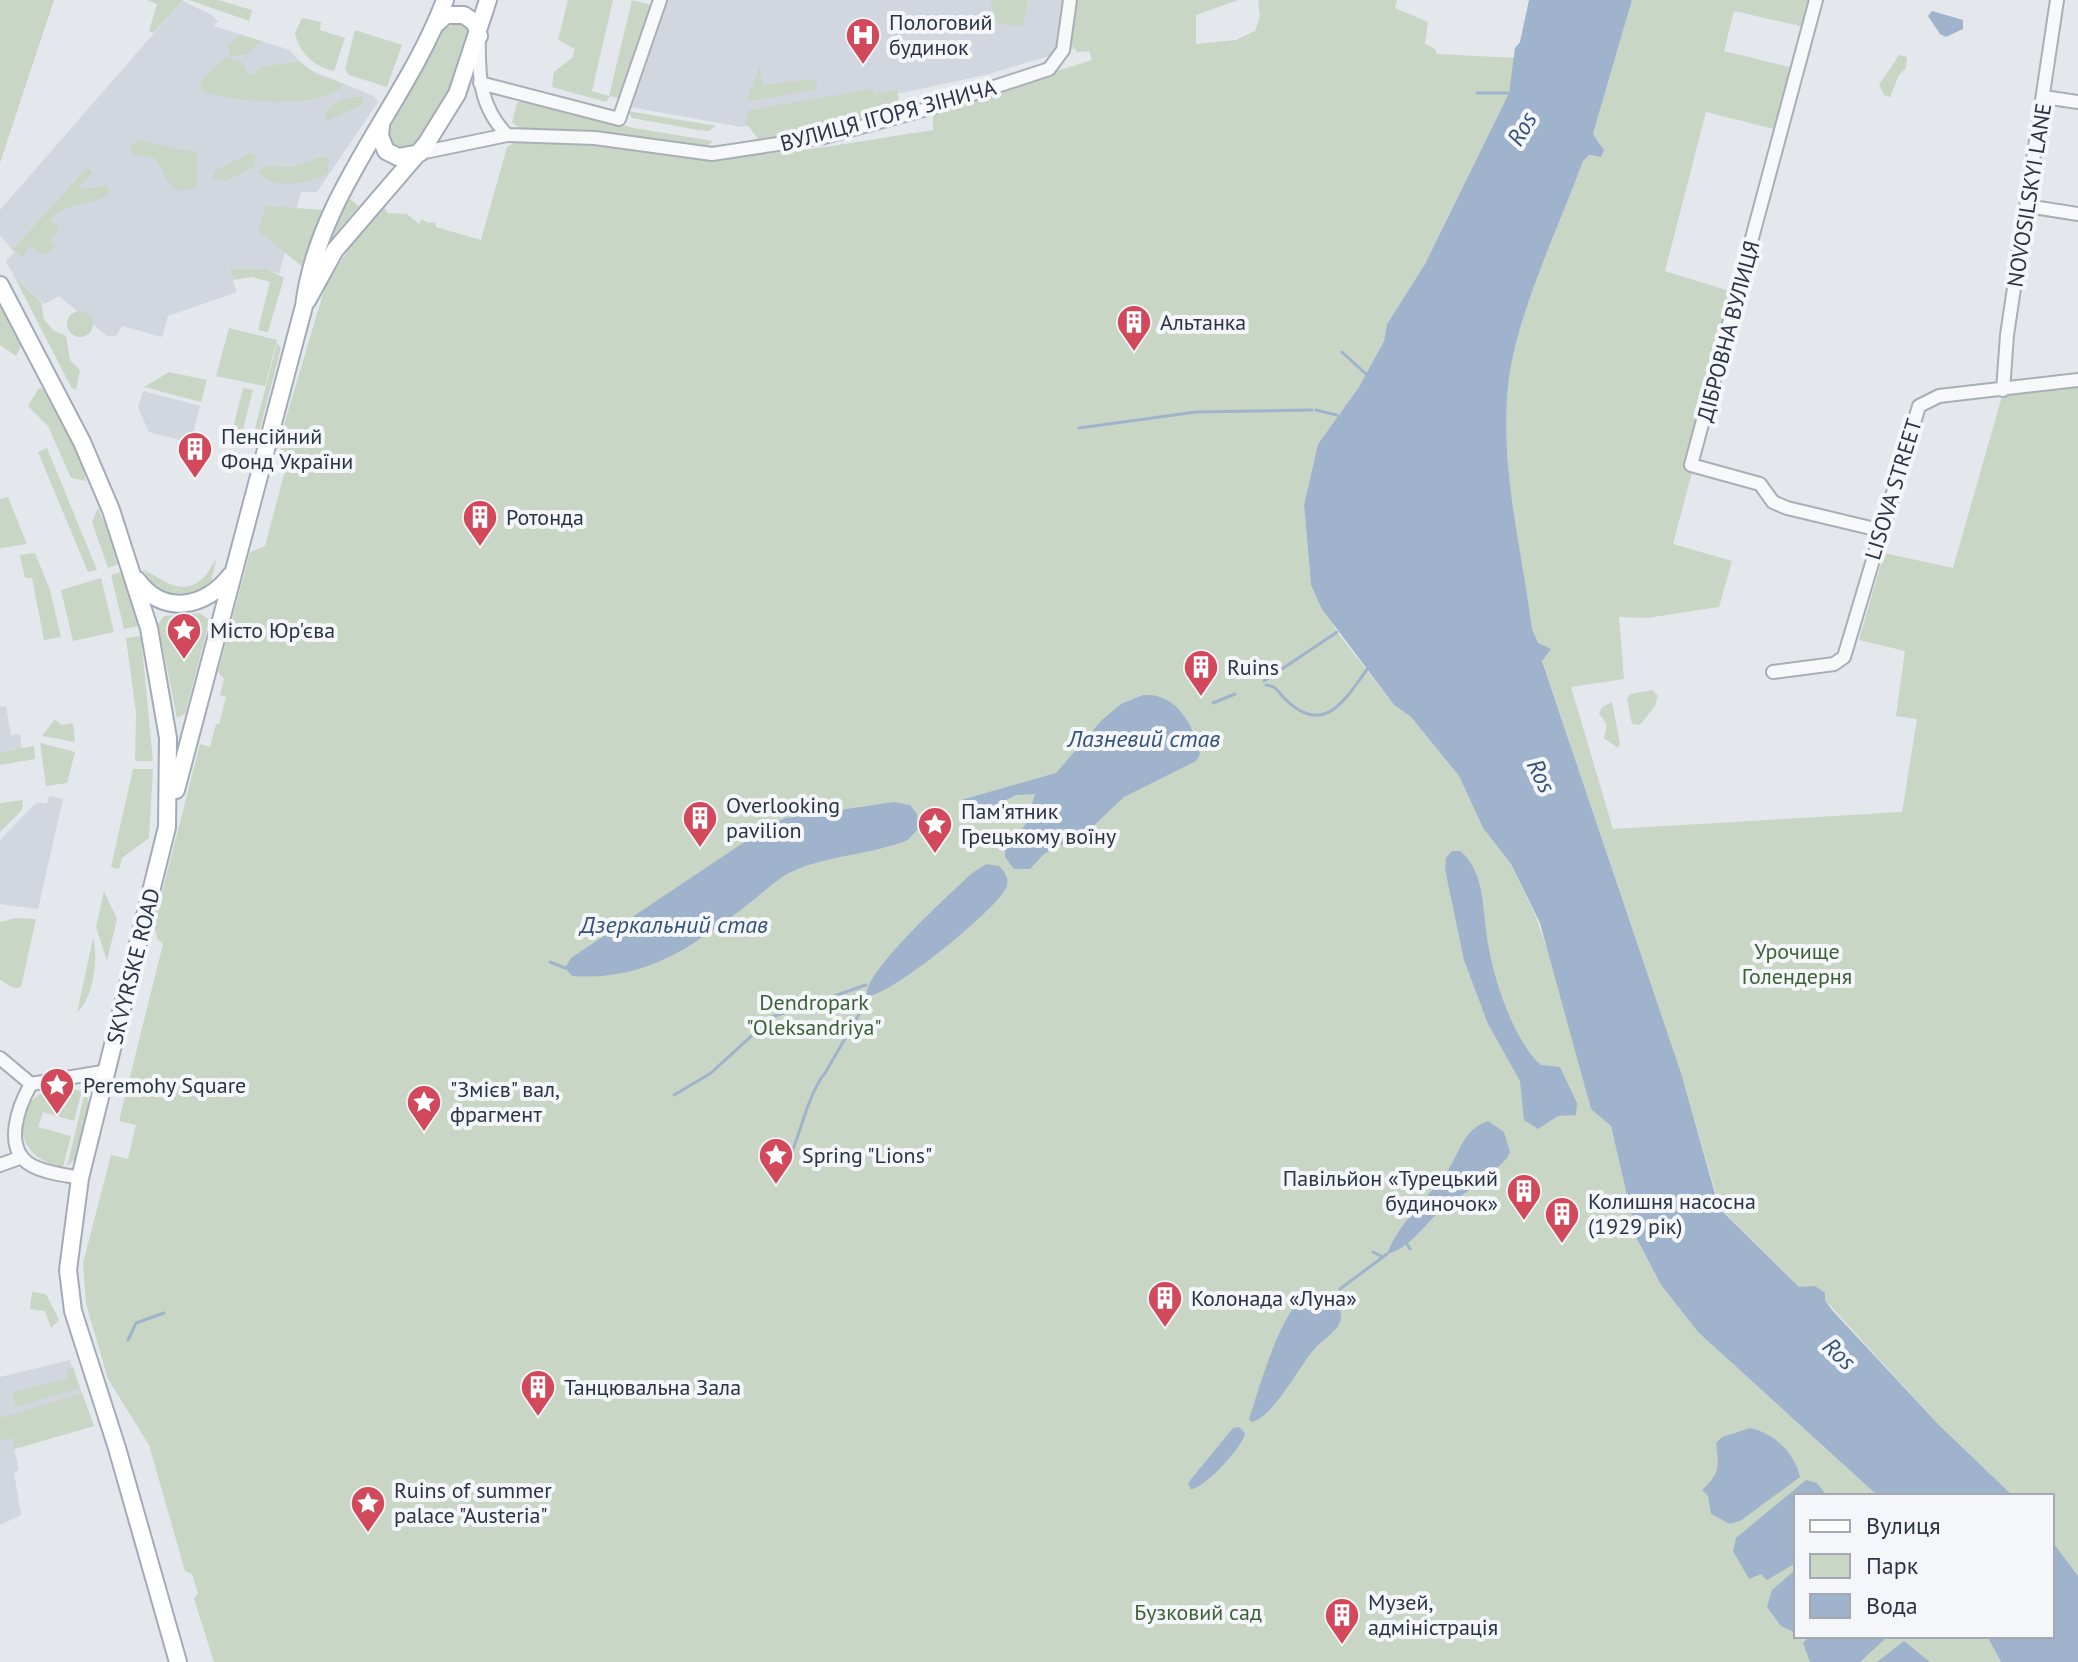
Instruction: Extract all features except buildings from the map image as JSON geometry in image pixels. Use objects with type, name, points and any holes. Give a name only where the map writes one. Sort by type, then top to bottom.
[{"type":"main road","points":[[167,827],[304,306],[317,243],[435,25],[445,0]]},
{"type":"main road","points":[[304,306],[335,250],[420,153],[457,94],[479,36],[488,0]]},
{"type":"main road","points":[[435,25],[446,15],[464,15],[475,23],[479,36]]},
{"type":"main road","points":[[382,124],[380,136],[386,151],[398,157],[420,153]]},
{"type":"main road","points":[[341,196],[350,192],[363,196],[364,214]]},
{"type":"main road","name":"SKVYRSKE ROAD","points":[[0,285],[98,476],[149,628],[168,738],[167,827],[80,1178],[68,1270],[73,1311],[117,1448],[178,1662]]},
{"type":"main road","points":[[133,575],[152,597],[173,604],[185,604],[208,597],[234,570]]},
{"type":"street","points":[[480,83],[619,119],[660,0]]},
{"type":"street","name":"ВУЛИЦЯ ІГОРЯ ЗІНИЧА","points":[[420,153],[507,135],[595,138],[712,154],[824,137],[927,109],[1049,69],[1063,50],[1070,0]]},
{"type":"street","name":"ДІБРОВНА ВУЛИЦЯ","points":[[1816,0],[1691,465],[1760,484],[1773,502],[1787,508],[1879,530]]},
{"type":"street","name":"NOVOSILSKYI LANE","points":[[2003,390],[2007,335],[2057,0]]},
{"type":"street","points":[[479,36],[480,83],[494,122],[507,135]]},
{"type":"street","points":[[2044,97],[2078,102]]},
{"type":"street","points":[[2027,206],[2078,214]]},
{"type":"street","name":"LISOVA STREET","points":[[1773,672],[1834,664],[1844,657],[1879,530],[1919,406],[1939,396],[2078,380]]},
{"type":"street","points":[[0,1058],[31,1084],[108,1071]]},
{"type":"street","points":[[31,1084],[21,1102],[15,1130],[17,1148],[30,1165],[80,1178]]},
{"type":"street","points":[[0,1165],[22,1157]]},
{"type":"shaded area","points":[[667,0],[1238,0],[985,75],[742,127],[630,107]]},
{"type":"shaded area","points":[[182,1],[210,14],[218,21],[214,26],[290,50],[305,68],[374,96],[378,102],[317,192],[301,192],[279,274],[268,269],[229,270],[237,292],[168,316],[162,337],[122,326],[116,336],[107,336],[59,296],[44,304],[15,278],[6,261],[93,171],[87,167],[12,250],[0,235],[0,210]]},
{"type":"shaded area","points":[[143,391],[200,406],[191,443],[149,432],[138,408]]},
{"type":"shaded area","points":[[6,706],[11,735],[20,734],[22,748],[0,752],[0,707]]},
{"type":"shaded area","points":[[49,796],[63,799],[38,909],[0,904],[0,840],[36,803],[47,803]]},
{"type":"shaded area","points":[[70,1360],[94,1426],[14,1449],[19,1470],[14,1473],[21,1515],[0,1525],[0,1377]]},
{"type":"green space","points":[[0,0],[54,0],[0,163]]},
{"type":"green space","points":[[147,0],[183,0],[153,33],[149,31],[157,4]]},
{"type":"green space","points":[[189,0],[218,0],[252,10],[249,21]]},
{"type":"green space","points":[[568,0],[613,0],[592,91],[609,96],[632,0],[655,6],[623,99],[610,96],[606,102],[552,87],[554,72],[572,58],[575,49],[558,40]]},
{"type":"green space","points":[[990,0],[1028,0],[1023,26],[996,23]]},
{"type":"green space","name":"Dendropark \"Oleksandriya\"","points":[[1076,0],[1238,0],[1196,15],[1196,44],[1236,40],[1255,31],[1260,17],[1258,0],[1397,0],[1395,8],[1428,22],[1425,44],[1434,48],[1437,54],[1516,58],[1509,93],[1425,264],[1387,324],[1384,341],[1359,387],[1318,444],[1304,505],[1311,585],[1337,632],[1394,705],[1411,717],[1459,776],[1483,828],[1511,864],[1536,917],[1554,968],[1591,1109],[1611,1126],[1637,1239],[1661,1285],[1698,1332],[1876,1494],[1794,1494],[1794,1638],[1988,1638],[2001,1662],[214,1662],[194,1599],[198,1593],[192,1574],[185,1571],[149,1445],[108,1379],[86,1304],[83,1263],[111,1155],[128,1159],[136,1125],[119,1121],[163,944],[157,938],[154,924],[200,744],[210,747],[216,724],[219,724],[226,697],[220,695],[224,679],[218,672],[250,552],[265,546],[288,459],[278,445],[325,287],[354,240],[383,206],[388,213],[407,214],[419,224],[422,219],[428,223],[435,222],[436,227],[481,240],[507,147],[517,141],[635,147],[709,160],[825,147],[933,130],[933,116],[941,107],[1092,60],[1089,51],[1077,52],[1070,42]]},
{"type":"green space","name":"Урочище Голендерня","points":[[1632,0],[1816,0],[1808,28],[1734,11],[1724,51],[1793,68],[1778,130],[1706,112],[1665,271],[1739,294],[1673,544],[1732,561],[1719,607],[1647,618],[1619,617],[1624,679],[1571,687],[1613,829],[1902,812],[1917,719],[1896,716],[1905,651],[1859,640],[1884,553],[1953,568],[2002,396],[2078,387],[2078,1576],[2054,1544],[2054,1494],[2011,1494],[1938,1424],[1825,1300],[1799,1287],[1720,1208],[1682,1076],[1542,660],[1545,649],[1537,643],[1532,629],[1509,479],[1508,387],[1519,331],[1583,161],[1589,155],[1595,157],[1601,145],[1593,134]]},
{"type":"green space","points":[[302,18],[321,22],[320,30],[345,38],[334,71],[314,62],[300,47],[295,33]]},
{"type":"green space","points":[[456,23],[466,26],[469,34],[438,115],[418,142],[406,151],[392,148],[389,130],[444,29]]},
{"type":"green space","points":[[355,30],[402,45],[387,87],[349,75],[345,69]]},
{"type":"green space","points":[[241,35],[261,41],[248,54],[231,56],[228,46]]},
{"type":"green space","points":[[1899,55],[1907,57],[1906,68],[1899,75],[1890,97],[1885,96],[1879,85]]},
{"type":"green space","points":[[227,57],[242,62],[250,76],[262,67],[299,61],[319,76],[344,84],[333,93],[298,101],[256,101],[203,92],[200,86],[204,77]]},
{"type":"green space","points":[[760,66],[763,85],[811,79],[817,80],[816,89],[750,101],[748,96]]},
{"type":"green space","points":[[873,89],[874,94],[897,90],[900,108],[825,132],[768,142],[759,140],[745,122],[748,111],[755,109]]},
{"type":"green space","points":[[363,97],[363,104],[327,121],[324,114],[336,103],[346,98]]},
{"type":"green space","points":[[522,100],[634,128],[713,141],[706,147],[624,136],[521,129],[512,122],[517,103]]},
{"type":"green space","points":[[628,111],[716,126],[709,131],[698,130],[632,118]]},
{"type":"green space","points":[[138,140],[197,153],[197,186],[187,190],[174,188],[155,158],[133,154],[130,147]]},
{"type":"green space","points":[[250,153],[256,156],[254,166],[226,181],[213,178],[214,171]]},
{"type":"green space","points":[[322,156],[329,159],[328,173],[311,180],[280,183],[263,177],[258,170],[268,166],[295,167]]},
{"type":"green space","points":[[87,167],[93,172],[80,186],[82,189],[107,186],[110,192],[57,213],[50,220],[60,229],[50,240],[56,246],[45,255],[29,246],[23,257],[12,250]]},
{"type":"green space","points":[[350,199],[359,206],[328,243],[331,230]]},
{"type":"green space","points":[[266,206],[324,210],[304,268],[258,231]]},
{"type":"green space","points":[[229,269],[268,269],[284,278],[268,332],[258,330],[270,282],[252,277],[233,280]]},
{"type":"green space","points":[[15,278],[41,302],[44,319],[53,330],[66,336],[70,360],[80,370],[76,390],[71,387]]},
{"type":"green space","points":[[0,300],[22,344],[16,356],[0,345]]},
{"type":"green space","points":[[80,311],[89,315],[93,324],[89,333],[80,337],[71,333],[67,324],[71,315]]},
{"type":"green space","points":[[229,328],[277,340],[265,386],[216,376]]},
{"type":"green space","points":[[277,343],[281,348],[257,440],[252,440]]},
{"type":"green space","points":[[169,372],[207,380],[201,402],[144,387]]},
{"type":"green space","points":[[39,388],[49,391],[81,458],[86,481],[71,478],[48,426],[28,406]]},
{"type":"green space","points":[[243,388],[253,390],[242,434],[232,432]]},
{"type":"green space","points":[[47,448],[97,570],[88,572],[38,452]]},
{"type":"green space","points":[[8,497],[27,544],[0,548],[0,499]]},
{"type":"green space","points":[[98,508],[122,563],[108,568],[92,522]]},
{"type":"green space","points":[[35,553],[50,590],[61,637],[44,640],[32,578],[25,578],[20,555]]},
{"type":"green space","points":[[216,560],[211,582],[183,594],[173,594],[156,586],[143,569],[173,585],[190,586],[206,575]]},
{"type":"green space","points":[[125,571],[139,626],[124,629],[111,575]]},
{"type":"green space","points":[[101,578],[114,632],[73,641],[61,590]]},
{"type":"green space","points":[[200,613],[208,619],[208,626],[185,714],[177,718],[158,624],[164,616]]},
{"type":"green space","points":[[141,636],[153,761],[135,761],[136,713],[126,638]]},
{"type":"green space","points":[[1652,690],[1658,696],[1655,706],[1640,725],[1632,724],[1627,699],[1630,694]]},
{"type":"green space","points":[[1612,702],[1620,744],[1618,748],[1604,738],[1607,725],[1599,713],[1602,707]]},
{"type":"green space","points":[[55,719],[61,725],[73,723],[75,742],[42,736]]},
{"type":"green space","points":[[40,743],[75,752],[67,783],[46,786]]},
{"type":"green space","points":[[34,746],[35,759],[0,765],[0,752]]},
{"type":"green space","points":[[133,769],[153,769],[149,838],[122,858],[119,869],[111,867]]},
{"type":"green space","points":[[23,800],[22,810],[0,832],[0,803]]},
{"type":"green space","points":[[104,891],[117,919],[107,961],[96,927]]},
{"type":"green space","points":[[16,918],[36,919],[21,987],[14,988],[0,980],[0,922]]},
{"type":"green space","points":[[93,938],[93,978],[87,998],[77,1013]]},
{"type":"green space","points":[[58,1087],[82,1091],[74,1121],[43,1112],[38,1127],[71,1136],[63,1167],[46,1162],[33,1153],[25,1141],[22,1128],[23,1115],[30,1103],[41,1093]]},
{"type":"green space","points":[[85,1092],[89,1109],[86,1132],[78,1153],[67,1166]]},
{"type":"green space","points":[[32,1292],[46,1294],[59,1320],[51,1328],[45,1311],[30,1309]]},
{"type":"green space","points":[[73,1367],[80,1388],[15,1407],[12,1393],[67,1378],[66,1371]]},
{"type":"green space","points":[[82,1393],[94,1426],[14,1449],[12,1438],[0,1440],[0,1418]]},
{"type":"water","name":"Ros","points":[[1529,0],[1632,0],[1593,134],[1604,150],[1601,157],[1589,155],[1583,161],[1519,332],[1508,387],[1509,479],[1532,629],[1538,643],[1551,649],[1542,661],[1682,1076],[1719,1208],[1799,1287],[1815,1286],[1825,1293],[1825,1300],[1832,1310],[1938,1424],[2011,1494],[1876,1494],[1698,1332],[1661,1285],[1637,1239],[1611,1126],[1591,1109],[1540,923],[1511,864],[1483,828],[1459,776],[1411,717],[1394,705],[1322,609],[1311,585],[1304,505],[1318,444],[1359,387],[1384,341],[1387,324],[1425,264],[1509,93],[1515,48],[1520,42]]},
{"type":"water","points":[[1932,11],[1963,20],[1963,29],[1946,37],[1940,34],[1928,16]]},
{"type":"water","name":"Лазневий став","points":[[1143,695],[1165,699],[1182,712],[1197,743],[1200,754],[1196,761],[1124,797],[1087,832],[1044,854],[1030,869],[1014,869],[1005,857],[1005,846],[1026,824],[1035,794],[1016,795],[974,816],[960,807],[961,800],[1056,773],[1101,721],[1121,704]]},
{"type":"water","name":"Дзеркальний став","points":[[894,802],[910,805],[917,814],[918,829],[908,840],[791,872],[706,935],[645,967],[598,976],[572,976],[565,968],[571,958],[770,825],[785,818]]},
{"type":"water","points":[[1452,851],[1460,851],[1475,871],[1492,963],[1515,1028],[1541,1065],[1560,1067],[1577,1103],[1576,1115],[1558,1116],[1538,1129],[1524,1120],[1520,1081],[1488,1024],[1464,960],[1445,869],[1446,858]]},
{"type":"water","points":[[986,864],[999,866],[1006,876],[1006,888],[998,899],[963,933],[917,969],[879,993],[867,996],[869,985],[892,952],[971,874]]},
{"type":"water","points":[[1488,1121],[1504,1132],[1510,1152],[1507,1158],[1486,1178],[1446,1206],[1404,1246],[1387,1254],[1406,1221],[1446,1173],[1467,1136]]},
{"type":"water","points":[[1310,1292],[1326,1293],[1332,1298],[1340,1311],[1340,1323],[1309,1355],[1269,1410],[1252,1422],[1249,1419],[1281,1330],[1290,1313]]},
{"type":"water","points":[[1239,1427],[1245,1433],[1230,1457],[1205,1482],[1191,1489],[1188,1484],[1192,1478],[1233,1428]]},
{"type":"water","points":[[1750,1428],[1767,1434],[1782,1445],[1800,1477],[1740,1521],[1730,1524],[1711,1514],[1708,1496],[1702,1490],[1717,1469],[1716,1443],[1722,1437]]},
{"type":"water","points":[[1806,1480],[1817,1483],[1825,1494],[1794,1494],[1794,1564],[1767,1580],[1761,1574],[1749,1579],[1733,1551],[1736,1538]]},
{"type":"water","points":[[2054,1544],[2078,1576],[2078,1662],[2001,1662],[1988,1638],[2054,1638]]},
{"type":"water","points":[[1794,1571],[1794,1632],[1781,1626],[1767,1607],[1772,1590]]},
{"type":"water","points":[[1808,1638],[1886,1638],[1860,1662],[1810,1662],[1803,1643]]},
{"type":"water","points":[[1904,1641],[1930,1662],[1877,1662]]},
{"type":"waterway","points":[[1477,93],[1509,93]]},
{"type":"waterway","points":[[1342,352],[1366,374]]},
{"type":"waterway","points":[[1079,428],[1196,412],[1312,410]]},
{"type":"waterway","points":[[1316,410],[1337,415]]},
{"type":"waterway","points":[[1264,681],[1337,632]]},
{"type":"waterway","points":[[1266,685],[1275,688],[1299,710],[1323,715],[1342,702],[1368,668]]},
{"type":"waterway","points":[[1213,703],[1235,694]]},
{"type":"waterway","points":[[550,962],[565,968]]},
{"type":"waterway","points":[[811,1004],[866,985]]},
{"type":"waterway","points":[[824,1075],[869,997]]},
{"type":"waterway","points":[[674,1095],[711,1073],[772,1017],[801,1007]]},
{"type":"waterway","points":[[785,1169],[811,1098],[823,1075]]},
{"type":"waterway","points":[[778,1168],[782,1171]]},
{"type":"waterway","points":[[1407,1244],[1410,1249]]},
{"type":"waterway","points":[[1373,1252],[1383,1257]]},
{"type":"waterway","points":[[1340,1289],[1387,1254]]},
{"type":"waterway","points":[[128,1340],[136,1323],[164,1313]]},
{"type":"place","name":"Пологовий будинок","points":[[863,66]]},
{"type":"place","name":"Альтанка","points":[[1134,353]]},
{"type":"place","name":"Пенсійний Фонд України","points":[[195,480]]},
{"type":"place","name":"Ротонда","points":[[480,548]]},
{"type":"place","name":"Місто Юр'єва","points":[[184,661]]},
{"type":"place","name":"Ruins","points":[[1201,698]]},
{"type":"place","name":"Overlooking pavilion","points":[[700,849]]},
{"type":"place","name":"Пам'ятник Грецькому воїну","points":[[935,855]]},
{"type":"place","name":"Peremohy Square","points":[[57,1116]]},
{"type":"place","name":"\"Змієв\" вал, фрагмент","points":[[424,1133]]},
{"type":"place","name":"Spring \"Lions\"","points":[[776,1186]]},
{"type":"place","name":"Павільйон «Турецький будиночок»","points":[[1524,1222]]},
{"type":"place","name":"Колишня насосна (1929 рік)","points":[[1562,1245]]},
{"type":"place","name":"Колонада «Луна»","points":[[1165,1329]]},
{"type":"place","name":"Танцювальна Зала","points":[[538,1418]]},
{"type":"place","name":"Ruins of summer palace \"Austeria\"","points":[[368,1534]]},
{"type":"place","name":"Музей, адміністрація","points":[[1342,1646]]},
{"type":"park label","name":"Бузковий сад","points":[[1198,1612]]}]
